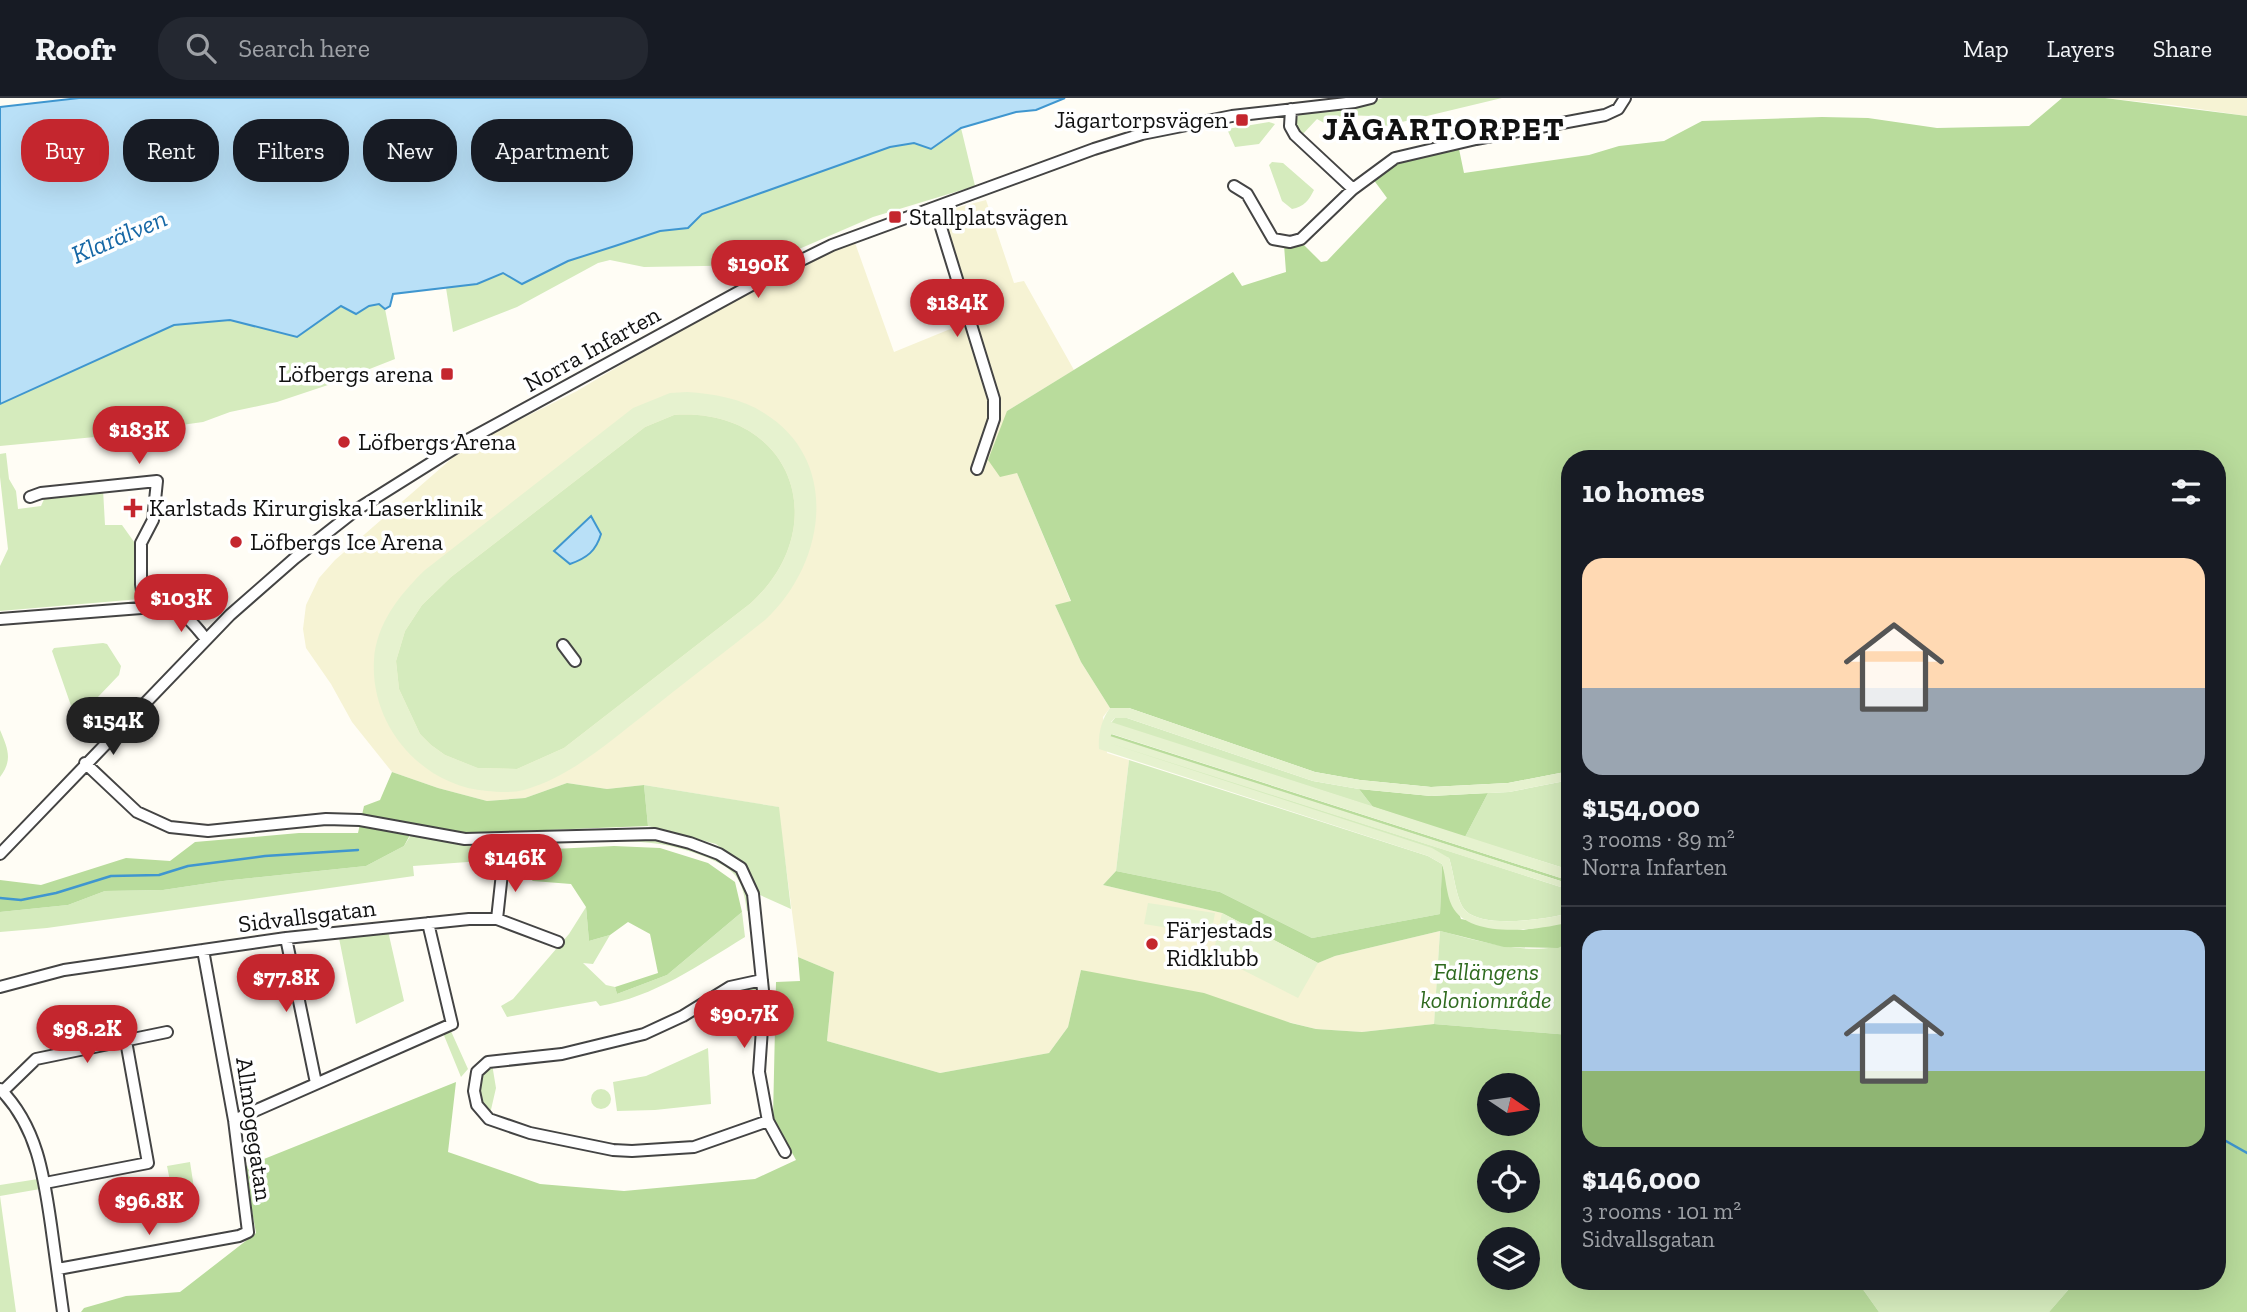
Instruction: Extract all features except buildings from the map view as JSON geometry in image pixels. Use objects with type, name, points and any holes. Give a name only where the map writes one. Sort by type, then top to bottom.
[{"type":"street","name":"Norra Infarten","points":[[0,854],[205,638],[295,558],[356,510],[455,448],[757,282],[832,245],[1142,134],[1232,116],[1371,98]]},
{"type":"street","points":[[1234,186],[1247,194],[1273,239],[1284,242],[1301,239],[1353,189],[1395,158],[1476,139],[1605,115],[1618,109],[1625,98]]},
{"type":"street","points":[[1291,109],[1290,126],[1295,135],[1353,189]]},
{"type":"street","points":[[935,208],[994,399],[994,419],[977,469]]},
{"type":"street","points":[[30,497],[41,493],[157,481],[153,520],[141,542],[144,607]]},
{"type":"street","points":[[0,619],[167,606],[188,618],[205,638]]},
{"type":"street","points":[[563,645],[575,662]]},
{"type":"street","points":[[85,764],[137,813],[170,827],[208,831],[326,819],[360,820],[466,839],[655,834],[719,854],[741,868],[753,894],[764,1000],[759,1072],[768,1121],[785,1152]]},
{"type":"street","points":[[497,919],[503,864]]},
{"type":"street","name":"Sidvallsgatan","points":[[0,987],[64,970],[286,938],[469,919],[497,919],[558,942]]},
{"type":"street","points":[[234,1121],[453,1024],[428,923]]},
{"type":"street","points":[[286,938],[316,1083]]},
{"type":"street","name":"Allmogegatan","points":[[58,1269],[239,1236],[248,1232],[234,1121],[203,950]]},
{"type":"street","points":[[762,980],[730,987],[683,1016],[644,1034],[562,1054],[488,1062],[477,1072],[474,1091],[477,1105],[489,1119],[530,1133],[613,1150],[694,1147],[768,1121]]},
{"type":"street","points":[[63,1312],[45,1183],[37,1148],[23,1118],[1,1090],[36,1059],[167,1032]]},
{"type":"street","points":[[45,1183],[148,1163],[126,1041]]},
{"type":"shaded area","points":[[2105,98],[2247,98],[2247,116],[2171,105]]},
{"type":"shaded area","points":[[986,200],[1014,283],[1024,281],[1074,370],[1007,411],[1017,473],[1071,602],[1055,605],[1081,662],[1110,708],[1103,717],[1107,753],[1129,760],[1116,871],[1103,885],[1222,913],[1318,963],[1335,956],[1440,931],[1434,1024],[1362,1032],[1316,1029],[1081,970],[1068,1027],[1049,1053],[940,1073],[827,1041],[834,972],[798,957],[778,807],[644,785],[607,789],[567,783],[525,798],[487,801],[438,788],[392,772],[352,722],[331,684],[306,648],[303,629],[306,605],[319,578],[335,560],[465,447],[577,391],[748,289],[854,240],[894,352],[965,323],[932,214]]},
{"type":"green space","points":[[1383,98],[1502,98],[1381,127],[1371,116],[1344,115],[1324,123],[1317,119],[1301,136],[1298,130],[1300,111],[1356,105]]},
{"type":"green space","points":[[2062,98],[2105,98],[2247,116],[2247,1312],[2049,1312],[2068,1290],[2226,1290],[2226,450],[1561,450],[1561,773],[1508,783],[1431,787],[1360,780],[1315,772],[1129,708],[1110,708],[1081,662],[1055,605],[1071,601],[1017,473],[1000,477],[988,460],[1007,411],[1233,272],[1242,286],[1286,272],[1284,245],[1301,242],[1321,262],[1327,261],[1387,198],[1373,179],[1397,164],[1459,149],[1464,173],[1589,155],[1619,146],[1664,141],[1702,121],[1822,117],[1868,118],[1937,128],[2029,126]]},
{"type":"green space","points":[[1269,122],[1275,124],[1259,144],[1235,147],[1227,129]]},
{"type":"green space","points":[[961,128],[975,186],[873,217],[762,265],[644,267],[610,260],[598,263],[517,307],[453,332],[446,288],[477,284],[503,273],[568,261],[660,231],[688,228],[702,214],[890,147],[943,142]]},
{"type":"green space","points":[[1272,162],[1283,163],[1314,190],[1303,205],[1292,209],[1282,201],[1269,165]]},
{"type":"green space","points":[[379,304],[385,309],[395,359],[334,383],[203,422],[95,437],[0,446],[0,404],[174,325],[230,320],[297,337],[341,306],[356,314],[369,306]]},
{"type":"green space","points":[[670,393],[697,393],[737,400],[764,413],[789,433],[806,458],[814,485],[816,514],[812,543],[801,571],[785,597],[765,620],[616,737],[557,777],[515,792],[463,787],[441,778],[422,765],[405,748],[391,729],[381,708],[375,684],[374,660],[379,634],[391,610],[425,570],[633,408]],"holes":[[[674,415],[715,418],[748,430],[772,451],[788,477],[795,508],[791,540],[777,572],[751,603],[564,748],[517,769],[478,768],[445,755],[431,745],[420,734],[399,689],[396,661],[405,631],[422,605],[451,577],[645,427]]]},
{"type":"green space","points":[[674,415],[715,418],[748,430],[772,451],[788,477],[795,508],[791,540],[777,572],[751,603],[564,748],[517,769],[477,768],[445,755],[420,734],[399,689],[396,661],[405,631],[422,605],[451,577],[645,427]]},
{"type":"green space","points":[[6,453],[9,479],[16,491],[18,509],[41,506],[45,497],[103,489],[105,525],[122,525],[137,546],[140,599],[0,611],[0,566],[8,549],[0,454]]},
{"type":"green space","points":[[107,644],[121,666],[119,675],[76,720],[52,651],[54,648]]},
{"type":"green space","points":[[1110,708],[1129,708],[1315,772],[1360,780],[1431,787],[1508,783],[1561,773],[1561,782],[1509,792],[1431,796],[1359,789],[1313,781],[1127,718],[1115,718],[1111,722],[1561,867],[1561,878],[1112,734],[1110,736],[1561,881],[1561,887],[1109,743],[1432,848],[1449,858],[1460,901],[1466,911],[1475,916],[1487,920],[1516,921],[1561,915],[1561,924],[1506,930],[1473,924],[1461,917],[1452,906],[1442,864],[1428,856],[1099,749],[1104,718]]},
{"type":"green space","points":[[1115,718],[1127,718],[1313,781],[1359,789],[1373,807],[1111,723]]},
{"type":"green space","points":[[0,730],[8,760],[0,777]]},
{"type":"green space","points":[[1111,734],[1561,878],[1561,881],[1110,737]]},
{"type":"green space","points":[[1109,742],[1561,887],[1561,915],[1516,921],[1487,920],[1475,916],[1466,911],[1460,901],[1449,858],[1110,745]]},
{"type":"green space","points":[[1129,760],[1428,856],[1442,864],[1440,914],[1312,938],[1220,892],[1116,871]]},
{"type":"green space","points":[[392,772],[487,801],[525,798],[567,783],[607,789],[644,785],[648,826],[466,833],[416,824],[404,846],[366,866],[163,890],[105,891],[68,905],[0,912],[0,880],[41,885],[126,858],[170,861],[195,842],[299,833],[358,833],[364,806],[380,800]]},
{"type":"green space","points":[[1561,782],[1561,867],[1465,837],[1488,793],[1509,792]]},
{"type":"green space","points":[[644,785],[779,807],[791,909],[760,895],[747,868],[716,844],[648,826]]},
{"type":"green space","points":[[1359,789],[1431,796],[1488,793],[1465,837],[1373,807]]},
{"type":"green space","points":[[411,835],[461,842],[501,842],[501,861],[413,866],[414,876],[47,928],[0,932],[0,912],[68,905],[105,891],[163,890],[366,866],[404,846]]},
{"type":"green space","points":[[654,838],[711,854],[731,866],[744,883],[750,910],[747,911],[742,887],[732,872],[716,861],[686,850],[653,843],[620,841],[540,844],[511,850],[508,842]]},
{"type":"green space","points":[[614,846],[660,848],[708,863],[735,882],[742,912],[667,975],[617,994],[615,987],[658,973],[650,934],[628,922],[610,935],[589,941],[586,907],[571,884],[533,881],[509,862],[534,850]]},
{"type":"green space","points":[[1442,864],[1461,919],[1523,930],[1561,924],[1561,946],[1504,947],[1440,931],[1335,956],[1318,963],[1222,913],[1103,885],[1116,871],[1220,892],[1312,938],[1440,914]]},
{"type":"green space","points":[[1148,903],[1215,913],[1211,935],[1144,924]]},
{"type":"green space","points":[[586,907],[589,941],[610,935],[593,964],[583,963],[606,985],[615,987],[617,994],[667,975],[742,912],[745,937],[675,979],[620,1002],[600,1006],[596,1001],[507,1017],[501,1006],[513,999],[569,934]]},
{"type":"green space","points":[[1222,913],[1318,963],[1298,998],[1213,955]]},
{"type":"green space","points":[[388,931],[404,1001],[356,1024],[339,938]]},
{"type":"green space","name":"Fallängens koloniområde","points":[[1440,931],[1505,946],[1540,949],[1561,945],[1561,1034],[1434,1024]]},
{"type":"green space","points":[[798,957],[834,972],[827,1041],[940,1073],[1049,1053],[1068,1027],[1081,970],[1204,993],[1316,1029],[1362,1032],[1434,1024],[1561,1034],[1561,1290],[1863,1290],[1879,1312],[81,1312],[84,1308],[126,1296],[180,1292],[256,1233],[244,1167],[456,1082],[448,1152],[540,1184],[624,1191],[755,1179],[796,1160],[773,1118],[776,982],[800,981]]},
{"type":"green space","points":[[752,986],[761,993],[760,1007],[717,1000],[732,989]]},
{"type":"green space","points":[[450,1029],[468,1069],[461,1077],[443,1033]]},
{"type":"green space","points":[[708,1048],[711,1104],[617,1111],[613,1082],[646,1076]]},
{"type":"green space","points":[[492,1064],[496,1088],[490,1114],[481,1101],[478,1089],[482,1076]]},
{"type":"green space","points":[[601,1089],[608,1092],[611,1099],[608,1106],[601,1109],[594,1106],[591,1099],[594,1092]]},
{"type":"green space","points":[[190,1162],[194,1188],[172,1191],[167,1166]]},
{"type":"green space","points":[[38,1179],[40,1189],[0,1196],[0,1185]]},
{"type":"green space","points":[[0,1196],[16,1312],[0,1312]]},
{"type":"green space","points":[[1863,1290],[2068,1290],[2049,1312],[1879,1312]]},
{"type":"water","name":"Klarälven","points":[[79,98],[1065,98],[1036,110],[1016,112],[961,128],[931,149],[914,143],[890,147],[702,214],[688,228],[660,231],[568,261],[522,284],[503,273],[477,284],[393,294],[390,306],[385,309],[379,304],[369,306],[356,314],[341,306],[297,337],[230,320],[174,325],[0,404],[0,107]]},
{"type":"water","points":[[591,516],[601,534],[599,540],[590,553],[570,564],[554,551]]},
{"type":"waterway","points":[[0,898],[21,900],[56,893],[111,876],[159,875],[188,866],[265,856],[358,850]]},
{"type":"waterway","points":[[2226,1141],[2247,1153]]},
{"type":"place","name":"Jägartorpsvägen","points":[[1242,120]]},
{"type":"place","name":"Stallplatsvägen","points":[[895,217]]},
{"type":"place","name":"Löfbergs arena","points":[[447,374]]},
{"type":"place","name":"Löfbergs Arena","points":[[344,442]]},
{"type":"place","name":"Karlstads Kirurgiska Laserklinik","points":[[133,508]]},
{"type":"place","name":"Löfbergs Ice Arena","points":[[236,542]]},
{"type":"place","name":"Färjestads Ridklubb","points":[[1152,944]]},
{"type":"district","name":"JÄGARTORPET","points":[[1444,129]]}]
